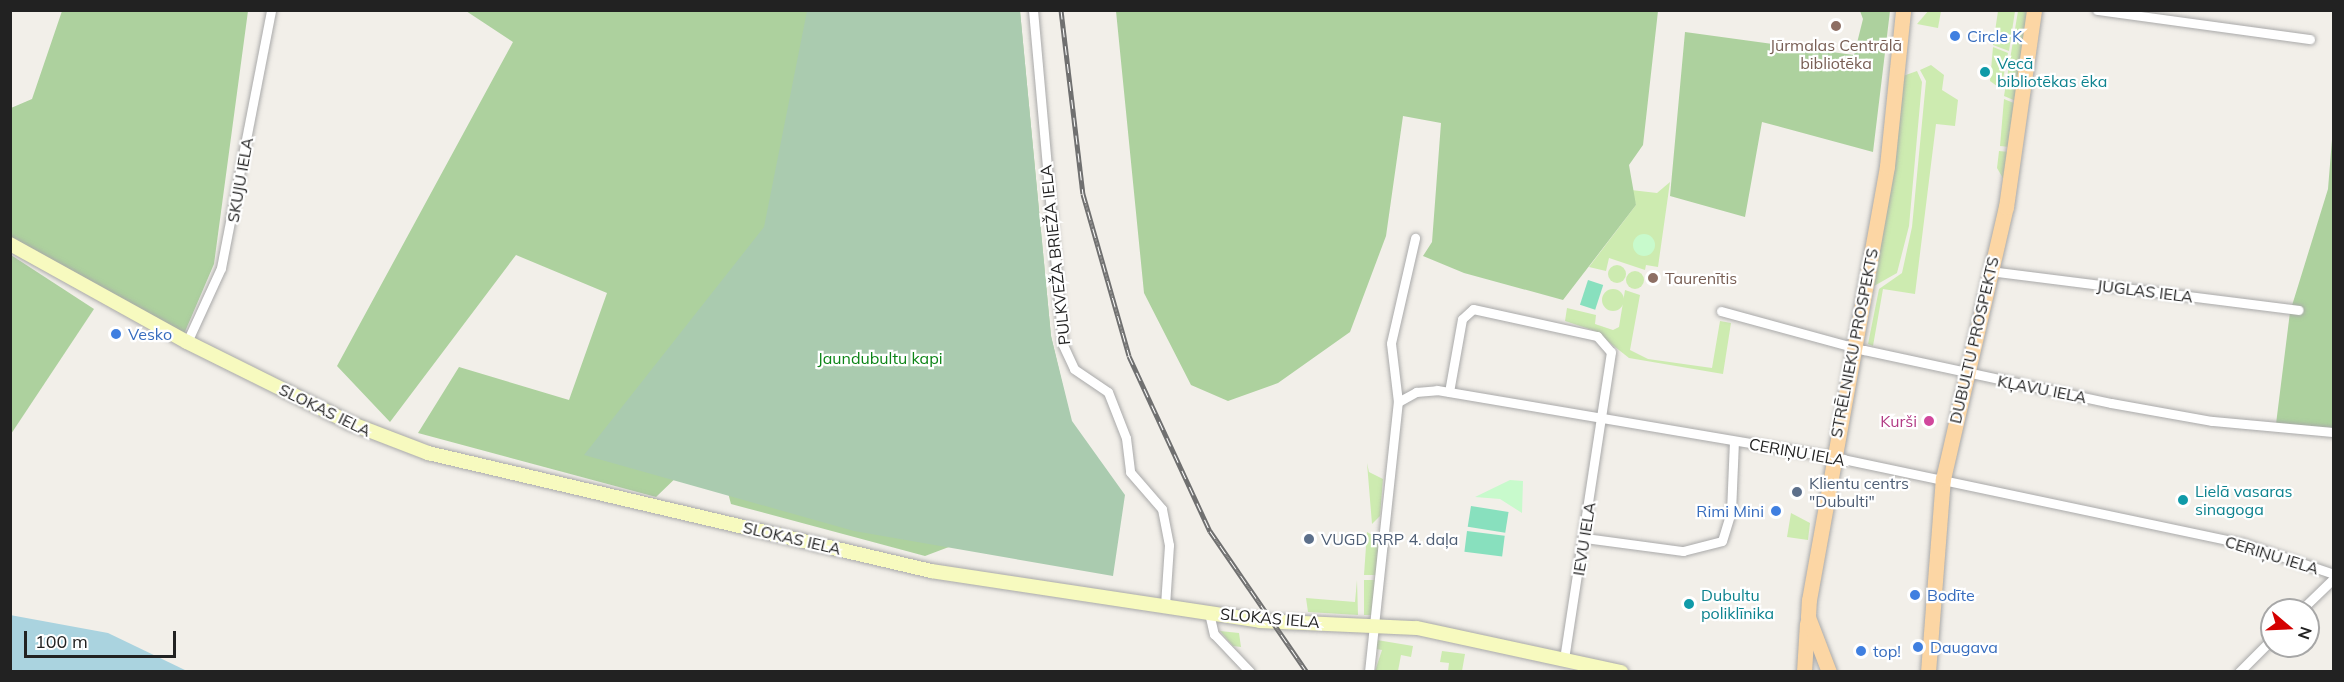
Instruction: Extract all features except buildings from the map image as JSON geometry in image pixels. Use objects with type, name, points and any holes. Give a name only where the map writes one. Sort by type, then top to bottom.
[{"type":"main road","name":"STRĒLNIEKU PROSPEKTS","points":[[1829,672],[1808,617],[1832,458],[1887,166],[1903,10]]},
{"type":"main road","name":"DUBULTU PROSPEKTS","points":[[1928,672],[1943,479],[1965,373],[2006,207],[2034,10]]},
{"type":"main road","name":"SLOKAS IELA","points":[[10,244],[187,342],[350,423],[428,453],[911,567],[1269,622],[1375,625],[1446,633],[1621,672]]},
{"type":"main road","points":[[1804,672],[1808,617]]},
{"type":"street","name":"SKUJU IELA","points":[[187,342],[221,268],[271,10]]},
{"type":"street","name":"PULKVEŽA BRIEŽA IELA","points":[[1033,10],[1063,345],[1074,369],[1108,392],[1126,438],[1130,472],[1162,509],[1169,545],[1165,606]]},
{"type":"street","points":[[2097,10],[2310,39]]},
{"type":"street","points":[[1369,672],[1398,402],[1390,343],[1415,238]]},
{"type":"street","name":"JUGLAS IELA","points":[[1990,271],[2299,310]]},
{"type":"street","name":"KĻAVU IELA","points":[[1721,311],[1965,373],[2212,422],[2334,432]]},
{"type":"street","name":"IEVU IELA","points":[[1449,392],[1466,312],[1550,322],[1597,336],[1611,352],[1604,419],[1564,659]]},
{"type":"street","name":"CERIŅU IELA","points":[[1398,402],[1424,391],[1449,392],[1832,458],[1943,479],[2242,543],[2334,576]]},
{"type":"street","points":[[1585,538],[1683,551],[1722,541],[1731,512],[1734,441]]},
{"type":"street","points":[[2313,598],[2334,576]]},
{"type":"street","points":[[1209,613],[1214,634],[1250,672]]},
{"type":"street","points":[[2239,672],[2260,651]]},
{"type":"green space","points":[[1929,10],[1941,11],[1938,28],[1917,24]]},
{"type":"green space","points":[[62,11],[248,11],[214,264],[184,334],[11,243],[11,108],[32,99]]},
{"type":"green space","points":[[466,11],[1020,11],[1051,336],[1071,421],[978,536],[925,556],[731,504],[724,478],[684,470],[656,497],[418,433],[459,367],[569,400],[607,293],[516,255],[390,422],[337,366],[513,42]]},
{"type":"green space","name":"Jaundubultu kapi","points":[[807,11],[1020,11],[1051,336],[1072,421],[1125,495],[1113,576],[854,531],[584,455],[764,227]]},
{"type":"green space","points":[[1116,11],[1658,11],[1643,145],[1629,165],[1636,205],[1563,300],[1464,273],[1423,256],[1432,242],[1441,123],[1403,116],[1386,236],[1350,332],[1278,383],[1228,401],[1191,385],[1144,293]]},
{"type":"green space","points":[[1860,11],[1890,11],[1873,152],[1762,122],[1745,217],[1670,196],[1685,32],[1854,55],[1863,19]]},
{"type":"green space","points":[[1998,11],[2015,11],[2009,51],[1993,45]]},
{"type":"green space","points":[[2018,11],[2029,13],[2016,101],[2004,96]]},
{"type":"green space","points":[[1993,47],[2008,53],[2001,89],[1990,81]]},
{"type":"green space","points":[[1931,65],[1944,75],[1942,90],[1958,100],[1955,126],[1936,124],[1915,294],[1883,289],[1873,346],[1868,344],[1879,289],[1902,273],[1912,227],[1926,81],[1920,70]]},
{"type":"green space","points":[[1917,71],[1922,82],[1909,226],[1897,273],[1874,286],[1863,342],[1903,76]]},
{"type":"green space","points":[[2004,99],[2016,104],[2010,147],[2000,146]]},
{"type":"green space","points":[[2333,127],[2333,428],[2276,424],[2290,312],[2328,189]]},
{"type":"green space","points":[[1999,151],[2009,152],[2006,179],[1988,258],[2004,180],[1997,168]]},
{"type":"green space","points":[[1670,182],[1658,267],[1646,265],[1645,270],[1609,258],[1606,271],[1589,267],[1636,205],[1631,190],[1657,193]]},
{"type":"green space","points":[[1644,234],[1652,237],[1655,245],[1652,253],[1644,256],[1636,253],[1633,245],[1636,237]]},
{"type":"green space","points":[[11,255],[94,309],[11,434]]},
{"type":"green space","points":[[1617,265],[1625,270],[1626,274],[1621,282],[1617,283],[1609,278],[1608,274],[1613,266]]},
{"type":"green space","points":[[1635,271],[1641,274],[1644,280],[1641,286],[1635,289],[1629,286],[1626,280],[1629,274]]},
{"type":"green space","points":[[1588,280],[1603,285],[1595,310],[1580,305]]},
{"type":"green space","points":[[1613,289],[1621,292],[1624,300],[1621,308],[1613,311],[1605,308],[1602,300],[1605,292]]},
{"type":"green space","points":[[1625,290],[1640,295],[1630,350],[1648,359],[1712,368],[1720,321],[1731,323],[1723,374],[1629,358],[1595,331],[1565,321],[1567,308],[1596,315],[1595,324],[1613,330],[1619,327]]},
{"type":"green space","points":[[1367,463],[1369,472],[1383,479],[1380,516],[1372,524]]},
{"type":"green space","points":[[1510,480],[1523,481],[1522,513],[1500,499],[1475,497]]},
{"type":"green space","points":[[1471,506],[1509,512],[1505,533],[1468,527]]},
{"type":"green space","points":[[1791,513],[1810,523],[1808,540],[1787,537]]},
{"type":"green space","points":[[1467,531],[1505,536],[1502,556],[1464,552]]},
{"type":"green space","points":[[1367,532],[1379,539],[1376,575],[1364,575]]},
{"type":"green space","points":[[1357,580],[1358,615],[1308,612],[1306,598],[1355,602]]},
{"type":"green space","points":[[1364,580],[1375,580],[1375,615],[1364,615]]},
{"type":"green space","points":[[1220,631],[1239,633],[1241,647],[1233,646]]},
{"type":"green space","points":[[1377,640],[1413,646],[1411,657],[1401,655],[1398,671],[1375,671],[1382,650],[1376,649]]},
{"type":"green space","points":[[1442,651],[1465,654],[1462,671],[1448,671],[1449,663],[1440,662]]},
{"type":"water","points":[[10,615],[108,633],[187,671],[11,671]]},
{"type":"railway","points":[[1061,10],[1083,194],[1129,356],[1210,531],[1307,672]]},
{"type":"place","name":"Jūrmalas Centrālā bibliotēka","points":[[1836,26]]},
{"type":"place","name":"Circle K","points":[[1955,36]]},
{"type":"place","name":"Vecā bibliotēkas ēka","points":[[1985,72]]},
{"type":"place","name":"Taurenītis","points":[[1653,278]]},
{"type":"place","name":"Vesko","points":[[116,334]]},
{"type":"place","name":"Kurši","points":[[1929,421]]},
{"type":"place","name":"Klientu centrs \"Dubulti\"","points":[[1797,492]]},
{"type":"place","name":"Lielā vasaras sinagoga","points":[[2183,500]]},
{"type":"place","name":"Rimi Mini","points":[[1776,511]]},
{"type":"place","name":"VUGD RRP 4. daļa","points":[[1309,539]]},
{"type":"place","name":"Bodīte","points":[[1915,595]]},
{"type":"place","name":"Dubultu poliklīnika","points":[[1689,604]]},
{"type":"place","name":"Daugava","points":[[1918,647]]},
{"type":"place","name":"top!","points":[[1861,651]]}]
